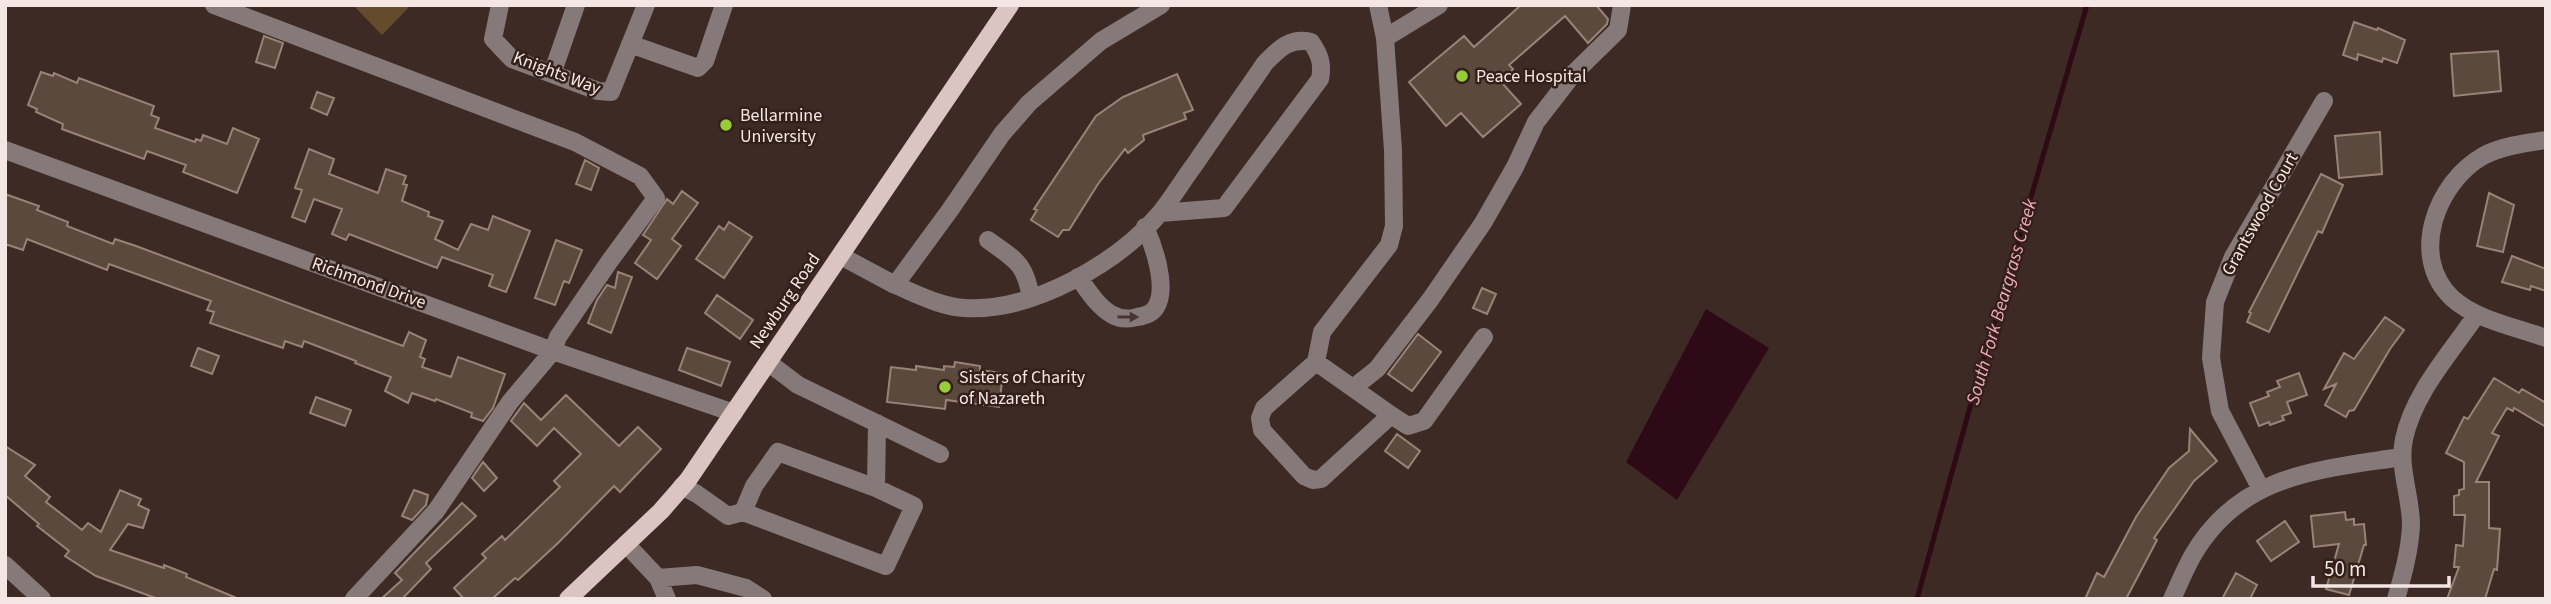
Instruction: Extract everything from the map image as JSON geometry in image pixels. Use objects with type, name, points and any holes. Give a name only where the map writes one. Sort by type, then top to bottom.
[{"type":"main road","name":"Newburg Road","points":[[568,599],[682,486],[769,363],[1010,5]]},
{"type":"street","points":[[214,5],[575,142],[640,176],[656,198],[558,337],[553,351],[510,402],[436,511],[354,599]]},
{"type":"street","name":"Knights Way","points":[[500,5],[493,39],[512,60],[598,92],[611,92],[646,5]]},
{"type":"street","points":[[552,74],[576,5]]},
{"type":"street","points":[[631,44],[698,68],[705,61],[724,5]]},
{"type":"street","points":[[895,285],[1002,134],[1029,103],[1101,41],[1161,5]]},
{"type":"street","points":[[1378,5],[1385,38],[1393,150],[1394,226],[1389,245],[1322,331],[1316,362],[1264,408],[1260,418],[1262,430],[1304,476],[1312,480],[1321,478],[1391,415]]},
{"type":"street","points":[[1385,38],[1439,5]]},
{"type":"street","points":[[1353,388],[1377,369],[1430,300],[1483,223],[1515,167],[1536,122],[1574,73],[1619,30],[1622,5]]},
{"type":"street","points":[[841,256],[895,285],[937,302],[964,308],[999,307],[1031,298],[1077,277],[1117,253],[1160,213],[1265,63],[1291,42],[1311,42],[1319,53],[1322,66],[1320,79],[1224,208],[1160,213]]},
{"type":"street","name":"Grantswood Court","points":[[2261,489],[2220,411],[2211,358],[2214,302],[2233,257],[2325,101]]},
{"type":"street","points":[[2546,139],[2497,150],[2465,169],[2450,185],[2438,208],[2430,249],[2437,277],[2453,299],[2477,313],[2546,338]]},
{"type":"street","name":"Richmond Drive","points":[[5,150],[553,351],[734,414]]},
{"type":"street","points":[[1077,277],[1104,309],[1114,316],[1125,320],[1149,314],[1157,307],[1159,269],[1156,250],[1145,227]]},
{"type":"street","points":[[988,240],[1021,265],[1028,276],[1031,298]]},
{"type":"street","points":[[2396,599],[2404,573],[2411,524],[2401,457],[2410,419],[2428,383],[2477,313]]},
{"type":"street","points":[[1316,362],[1408,426],[1424,421],[1484,337]]},
{"type":"street","points":[[769,363],[798,384],[940,454]]},
{"type":"street","points":[[876,488],[877,423]]},
{"type":"street","points":[[682,486],[728,516],[743,512],[886,566],[914,506],[876,488],[778,452],[754,486],[743,512]]},
{"type":"street","points":[[2172,599],[2193,555],[2207,535],[2240,500],[2284,479],[2316,470],[2401,457]]},
{"type":"street","points":[[626,544],[658,578],[667,599]]},
{"type":"street","points":[[5,565],[42,599]]},
{"type":"street","points":[[658,578],[697,575],[746,589],[763,599]]},
{"type":"shaded area","points":[[353,5],[411,5],[382,35]]},
{"type":"shaded area","points":[[1706,309],[1769,348],[1677,500],[1626,462]]},
{"type":"building","name":"Peace Hospital","points":[[1521,5],[1596,5],[1608,19],[1607,24],[1588,43],[1565,16],[1509,65],[1513,69],[1502,83],[1521,104],[1483,137],[1461,113],[1446,126],[1409,82],[1464,36],[1474,47]]},
{"type":"building","points":[[2354,22],[2377,30],[2378,28],[2405,40],[2397,63],[2383,58],[2382,62],[2358,54],[2357,60],[2343,55]]},
{"type":"building","points":[[264,36],[283,43],[275,68],[256,62]]},
{"type":"building","points":[[2498,51],[2501,91],[2454,96],[2451,54]]},
{"type":"building","points":[[41,72],[53,76],[54,73],[77,83],[79,78],[154,106],[151,115],[159,118],[155,128],[195,142],[196,139],[201,141],[203,135],[227,144],[233,128],[259,139],[237,193],[183,172],[186,165],[147,151],[144,159],[62,129],[63,124],[36,112],[37,109],[28,105]]},
{"type":"building","points":[[1177,74],[1193,110],[1184,113],[1186,119],[1143,135],[1144,140],[1128,153],[1125,149],[1098,184],[1069,230],[1063,230],[1058,237],[1031,220],[1037,210],[1034,209],[1096,116],[1123,97]]},
{"type":"building","points":[[317,92],[334,98],[327,115],[311,108]]},
{"type":"building","points":[[2380,132],[2382,174],[2339,178],[2335,136]]},
{"type":"building","points":[[309,149],[334,159],[329,174],[378,193],[386,169],[406,176],[403,184],[407,185],[402,201],[443,221],[435,239],[458,250],[471,224],[488,230],[493,216],[530,231],[506,292],[489,286],[493,275],[442,257],[437,268],[349,234],[346,240],[332,234],[342,209],[314,199],[305,222],[292,217],[302,190],[295,188]]},
{"type":"building","points":[[585,160],[599,168],[591,190],[576,184]]},
{"type":"building","points":[[2321,174],[2343,185],[2322,233],[2318,231],[2269,332],[2247,322],[2251,313],[2249,312]]},
{"type":"building","points":[[682,191],[698,203],[672,239],[681,246],[657,279],[635,263],[651,240],[643,235],[667,199],[673,204]]},
{"type":"building","points":[[2489,193],[2514,205],[2503,252],[2477,246]]},
{"type":"building","points":[[5,194],[39,206],[37,210],[68,222],[67,226],[113,244],[115,239],[136,246],[403,346],[409,332],[426,340],[420,357],[425,359],[422,367],[451,377],[458,357],[505,374],[493,408],[483,421],[471,417],[472,413],[412,393],[408,403],[385,391],[391,377],[355,363],[356,361],[304,341],[302,347],[285,341],[283,348],[210,323],[214,312],[207,310],[211,301],[109,264],[107,270],[27,239],[23,250],[5,244]]},
{"type":"building","points":[[729,222],[752,237],[724,278],[696,259],[719,226],[724,230]]},
{"type":"building","points":[[556,240],[582,250],[569,283],[564,281],[555,305],[535,298]]},
{"type":"building","points":[[2512,256],[2546,269],[2546,291],[2531,286],[2530,290],[2502,282]]},
{"type":"building","points":[[618,272],[632,277],[611,333],[588,323],[597,300],[607,285],[615,288]]},
{"type":"building","points":[[1482,288],[1496,294],[1487,314],[1473,308]]},
{"type":"building","points":[[717,295],[753,320],[740,339],[705,313]]},
{"type":"building","points":[[2385,317],[2404,330],[2354,410],[2349,411],[2346,417],[2325,405],[2336,384],[2324,389],[2344,353],[2354,359]]},
{"type":"building","points":[[1418,334],[1441,352],[1412,391],[1388,374]]},
{"type":"building","points":[[198,348],[219,356],[212,374],[191,366]]},
{"type":"building","points":[[687,348],[730,362],[721,386],[679,370]]},
{"type":"building","name":"Sisters of Charity of Nazareth","points":[[955,362],[980,366],[980,370],[1003,373],[999,407],[946,400],[945,409],[887,402],[891,367],[916,370],[916,366],[944,370],[944,366],[954,367]]},
{"type":"building","points":[[2299,373],[2307,395],[2287,402],[2291,413],[2282,416],[2284,420],[2259,426],[2250,403],[2269,396],[2267,392],[2280,387],[2277,381]]},
{"type":"building","points":[[2494,378],[2519,393],[2522,389],[2546,403],[2546,427],[2514,408],[2513,411],[2507,408],[2492,433],[2499,436],[2476,482],[2489,482],[2489,528],[2500,529],[2497,570],[2494,569],[2485,599],[2447,599],[2459,567],[2454,567],[2456,545],[2463,546],[2465,515],[2454,515],[2454,496],[2464,489],[2464,462],[2446,453],[2464,417],[2468,419]]},
{"type":"building","points":[[566,395],[619,446],[638,427],[661,449],[620,492],[614,486],[518,580],[515,578],[492,599],[464,599],[454,588],[486,558],[482,554],[502,536],[505,540],[560,487],[554,481],[581,454],[554,428],[537,446],[511,421],[524,403],[541,420]]},
{"type":"building","points":[[316,397],[351,410],[345,426],[310,413]]},
{"type":"building","points":[[2190,429],[2217,461],[2194,481],[2154,538],[2157,540],[2126,599],[2085,599],[2097,573],[2104,577],[2136,517],[2169,468],[2189,451]]},
{"type":"building","points":[[1397,434],[1420,451],[1408,468],[1385,451]]},
{"type":"building","points":[[5,446],[35,465],[25,476],[50,497],[46,502],[82,530],[88,523],[101,532],[120,490],[141,499],[138,505],[149,510],[143,528],[128,524],[110,550],[164,568],[164,565],[239,599],[158,599],[96,576],[65,556],[69,551],[37,526],[39,524],[5,495]]},
{"type":"building","points":[[483,462],[497,478],[484,491],[472,478]]},
{"type":"building","points":[[414,490],[428,495],[426,505],[412,520],[402,516]]},
{"type":"building","points":[[462,503],[476,516],[426,563],[431,569],[402,599],[381,599],[402,580],[395,573]]},
{"type":"building","points":[[2345,512],[2346,520],[2354,519],[2354,525],[2364,524],[2366,545],[2349,595],[2326,589],[2339,544],[2314,547],[2311,516]]},
{"type":"building","points":[[2285,521],[2299,542],[2271,561],[2257,541]]},
{"type":"building","points":[[2236,573],[2257,585],[2250,599],[2222,599]]},
{"type":"waterway","name":"South Fork Beargrass Creek","points":[[1917,599],[2087,5]]},
{"type":"place","name":"Peace Hospital","points":[[1462,76]]},
{"type":"place","name":"Bellarmine University","points":[[726,125]]},
{"type":"place","name":"Sisters of Charity of Nazareth","points":[[945,387]]}]
